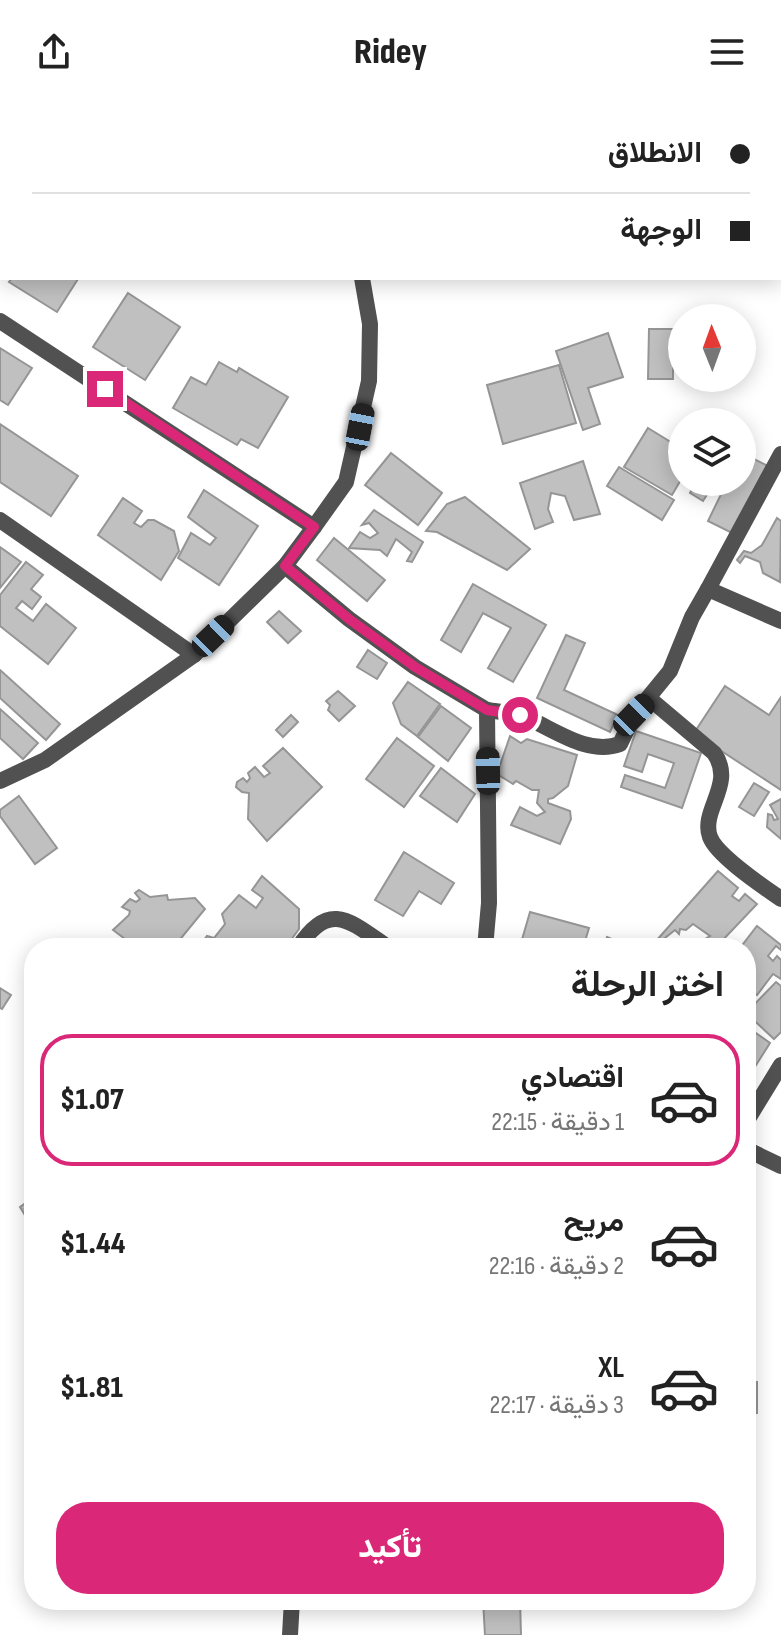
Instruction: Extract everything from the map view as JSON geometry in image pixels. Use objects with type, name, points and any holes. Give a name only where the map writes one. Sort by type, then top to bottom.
[{"type":"street","points":[[0,781],[45,760],[194,655],[285,566],[314,527],[346,482],[369,381],[370,324],[362,280]]},
{"type":"street","points":[[0,321],[314,527]]},
{"type":"street","points":[[285,566],[349,619],[415,667],[487,710],[520,715],[591,747],[606,749],[620,744],[634,715],[670,671],[692,617],[781,454]]},
{"type":"street","points":[[0,520],[194,655]]},
{"type":"street","points":[[708,589],[781,621]]},
{"type":"street","points":[[650,699],[714,753],[721,763],[722,777],[709,824],[709,835],[714,844],[749,877],[781,899]]},
{"type":"street","points":[[486,938],[489,903],[487,710]]},
{"type":"street","points":[[306,938],[317,923],[330,918],[344,921],[372,938]]},
{"type":"street","points":[[756,1106],[781,1065]]},
{"type":"street","points":[[756,1154],[781,1166]]},
{"type":"street","points":[[290,1635],[291,1610]]},
{"type":"building","points":[[10,280],[77,280],[57,312],[9,282]]},
{"type":"building","points":[[128,293],[180,327],[145,380],[93,347]]},
{"type":"building","points":[[649,329],[668,329],[668,379],[648,379]]},
{"type":"building","points":[[608,333],[623,377],[588,388],[600,424],[583,430],[556,351]]},
{"type":"building","points":[[0,348],[32,368],[8,405],[0,400]]},
{"type":"building","points":[[219,362],[237,372],[239,368],[288,397],[258,448],[241,439],[237,445],[173,408],[191,377],[206,385]]},
{"type":"building","points":[[559,365],[576,423],[503,444],[487,385]]},
{"type":"building","points":[[0,424],[78,476],[51,516],[0,482]]},
{"type":"building","points":[[648,428],[668,440],[668,493],[624,467]]},
{"type":"building","points":[[391,453],[442,493],[418,525],[365,485]]},
{"type":"building","points":[[756,460],[768,466],[756,490]]},
{"type":"building","points":[[583,461],[600,514],[574,520],[565,496],[551,493],[548,509],[553,522],[535,529],[520,483]]},
{"type":"building","points":[[619,467],[674,500],[662,520],[607,486]]},
{"type":"building","points":[[204,490],[258,526],[219,585],[178,558],[191,533],[210,545],[216,538],[188,517]]},
{"type":"building","points":[[720,496],[753,496],[734,534],[708,521]]},
{"type":"building","points":[[465,497],[530,549],[507,570],[437,532],[426,531],[447,504]]},
{"type":"building","points":[[123,498],[142,511],[134,523],[141,527],[148,520],[154,520],[174,531],[179,551],[161,580],[98,535]]},
{"type":"building","points":[[374,510],[423,542],[412,562],[407,561],[412,552],[396,539],[387,556],[380,550],[349,548],[360,532],[370,538],[378,533],[369,523],[362,525]]},
{"type":"building","points":[[777,518],[781,521],[780,582],[763,573],[760,562],[745,556],[740,563],[737,560],[744,551],[751,553],[762,545]]},
{"type":"building","points":[[334,538],[385,580],[367,601],[317,560]]},
{"type":"building","points":[[0,547],[21,562],[0,588]]},
{"type":"building","points":[[26,562],[43,575],[31,589],[41,597],[32,609],[22,601],[16,608],[33,621],[46,604],[76,628],[48,664],[0,626],[0,595]]},
{"type":"building","points":[[473,584],[546,625],[513,682],[488,668],[511,628],[483,613],[461,652],[441,640]]},
{"type":"building","points":[[279,611],[301,631],[288,643],[267,622]]},
{"type":"building","points":[[566,635],[585,643],[564,690],[618,715],[610,732],[537,698]]},
{"type":"building","points":[[368,650],[387,663],[377,679],[357,667]]},
{"type":"building","points":[[0,670],[60,724],[46,740],[0,698]]},
{"type":"building","points":[[408,682],[440,704],[417,736],[401,724],[393,703]]},
{"type":"building","points":[[725,686],[769,715],[781,697],[781,790],[694,733]]},
{"type":"building","points":[[338,691],[355,706],[339,721],[328,710],[330,705],[326,701]]},
{"type":"building","points":[[441,706],[471,728],[448,761],[418,737]]},
{"type":"building","points":[[0,709],[38,743],[23,759],[0,738]]},
{"type":"building","points":[[291,715],[298,722],[283,737],[276,730]]},
{"type":"building","points":[[636,731],[701,753],[682,808],[621,787],[625,775],[665,788],[674,763],[648,754],[642,772],[624,766]]},
{"type":"building","points":[[510,736],[521,743],[527,739],[577,755],[568,786],[548,799],[548,803],[570,811],[571,819],[560,844],[511,825],[520,807],[537,816],[545,812],[537,803],[539,790],[532,790],[516,781],[513,784],[497,774]]},
{"type":"building","points":[[397,738],[434,766],[404,807],[366,779]]},
{"type":"building","points":[[283,748],[322,787],[267,841],[248,819],[249,793],[236,787],[243,778],[247,782],[250,778],[248,773],[255,767],[264,777],[270,773],[263,766]]},
{"type":"building","points":[[441,768],[475,794],[457,822],[420,796]]},
{"type":"building","points":[[754,783],[769,792],[754,816],[739,807]]},
{"type":"building","points":[[19,796],[57,848],[35,864],[0,816],[0,810]]},
{"type":"building","points":[[781,799],[781,839],[767,827],[768,814],[774,820],[778,819],[770,805]]},
{"type":"building","points":[[404,852],[454,883],[441,904],[419,891],[403,916],[375,900]]},
{"type":"building","points":[[718,871],[738,888],[732,896],[739,901],[745,894],[757,904],[725,938],[707,938],[710,936],[693,924],[686,930],[680,929],[679,934],[675,930],[665,938],[659,938]]},
{"type":"building","points":[[262,876],[299,909],[299,929],[292,938],[214,938],[225,924],[222,914],[239,895],[256,908],[263,898],[252,890]]},
{"type":"building","points":[[139,890],[150,897],[167,895],[168,900],[195,898],[205,909],[181,938],[124,938],[113,930],[129,915],[130,911],[122,907],[130,899],[136,902],[140,899],[135,893]]},
{"type":"building","points":[[530,912],[589,928],[586,938],[522,938]]},
{"type":"building","points":[[757,926],[781,945],[781,950],[776,946],[768,956],[773,961],[777,956],[781,960],[781,979],[773,974],[757,995],[756,938],[748,938]]},
{"type":"building","points":[[776,982],[781,986],[781,1032],[774,1039],[756,1022],[756,1003]]},
{"type":"building","points":[[0,988],[11,995],[2,1009],[0,1008]]},
{"type":"building","points":[[756,1033],[770,1043],[756,1065]]},
{"type":"building","points":[[484,1610],[520,1610],[521,1635],[485,1635]]},
{"type":"route","points":[[105,389],[314,527],[285,566],[349,619],[415,667],[487,710],[520,715]]}]
